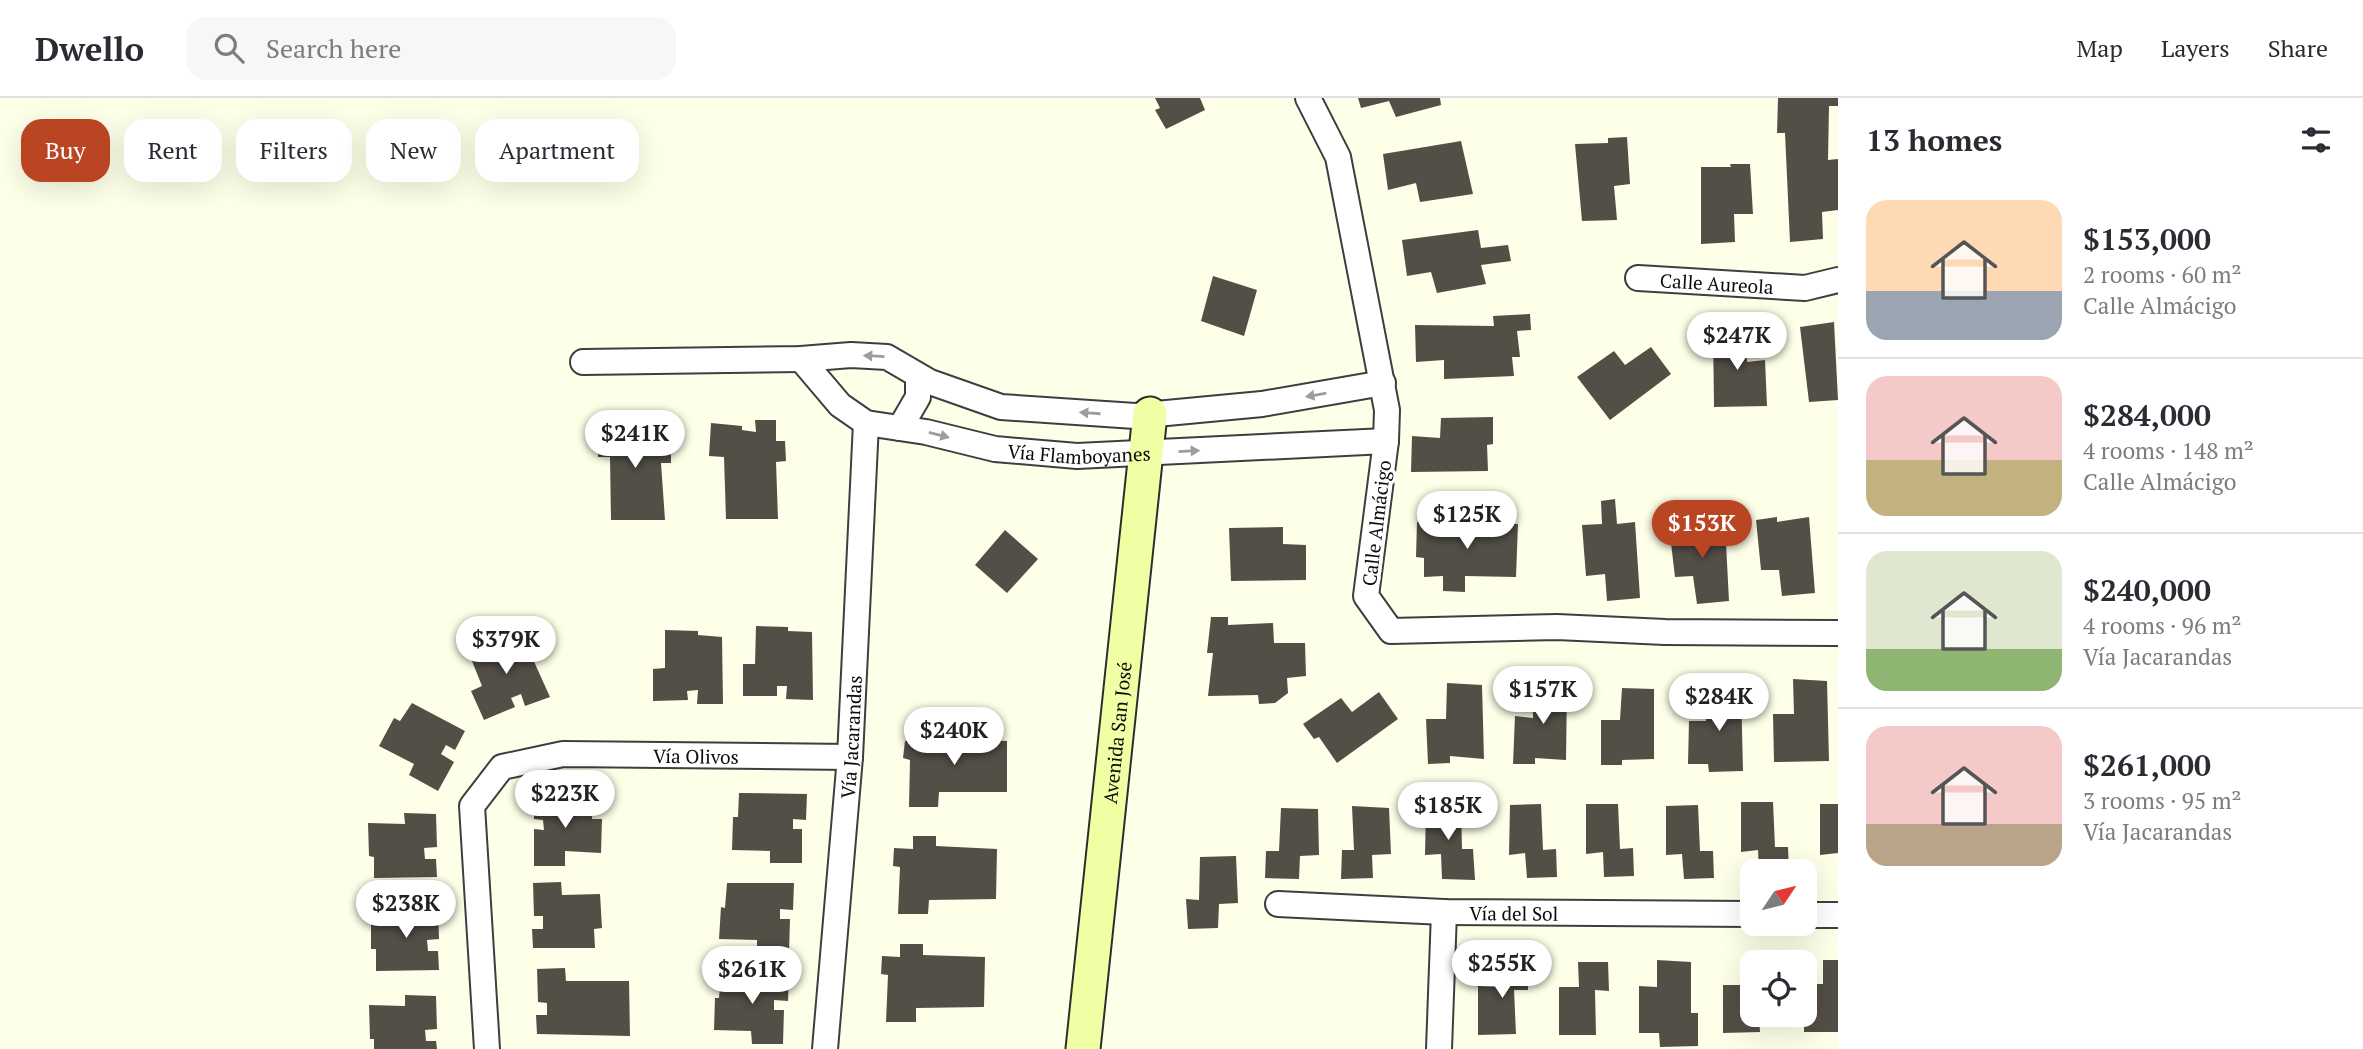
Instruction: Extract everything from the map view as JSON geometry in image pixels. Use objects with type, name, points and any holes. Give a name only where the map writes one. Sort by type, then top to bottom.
[{"type":"street","name":"Calle Almácigo","points":[[1308,98],[1338,157],[1383,383],[1386,440],[1366,596],[1391,631],[1557,626],[1665,632],[1838,633]]},
{"type":"street","name":"Calle Aureola","points":[[1638,278],[1805,288],[1838,281]]},
{"type":"street","name":"Vía Flamboyanes","points":[[583,362],[801,359],[851,355],[887,357],[918,376],[1001,407],[1150,414],[1262,404],[1383,383]]},
{"type":"street","name":"Vía Flamboyanes","points":[[801,359],[840,405],[866,423],[995,449],[1077,456],[1386,440]]},
{"type":"street","points":[[900,428],[918,397],[918,376]]},
{"type":"street","name":"Avenida San José","points":[[1083,1049],[1150,414]]},
{"type":"street","name":"Vía Jacarandas","points":[[825,1049],[850,757],[866,423]]},
{"type":"street","name":"Vía Olivos","points":[[487,1049],[472,806],[502,767],[562,754],[850,757]]},
{"type":"street","name":"Vía del Sol","points":[[1278,904],[1444,912],[1740,914]]},
{"type":"street","points":[[1440,1049],[1444,912]]},
{"type":"street","points":[[1817,915],[1838,915]]},
{"type":"building","points":[[1155,98],[1200,98],[1205,110],[1166,129],[1155,110],[1160,108]]},
{"type":"building","points":[[1358,98],[1440,98],[1441,105],[1396,117],[1389,101],[1361,108]]},
{"type":"building","points":[[1778,98],[1838,98],[1838,106],[1829,106],[1828,160],[1838,159],[1838,210],[1822,212],[1823,239],[1790,242],[1785,133],[1777,133]]},
{"type":"building","points":[[1627,137],[1630,184],[1614,186],[1617,220],[1582,221],[1575,144],[1608,143],[1608,138]]},
{"type":"building","points":[[1461,141],[1473,194],[1420,202],[1416,183],[1388,190],[1383,154]]},
{"type":"building","points":[[1730,164],[1750,164],[1753,214],[1734,214],[1735,242],[1701,244],[1701,167],[1731,167]]},
{"type":"building","points":[[1478,230],[1481,248],[1508,245],[1511,261],[1481,265],[1486,284],[1437,293],[1431,272],[1407,276],[1402,240]]},
{"type":"building","points":[[1213,276],[1257,290],[1244,336],[1201,321]]},
{"type":"building","points":[[1530,314],[1531,330],[1517,331],[1520,357],[1512,357],[1514,376],[1444,379],[1444,360],[1416,362],[1415,325],[1494,326],[1493,316]]},
{"type":"building","points":[[1834,322],[1838,400],[1809,402],[1800,327]]},
{"type":"building","points":[[1745,328],[1747,362],[1765,360],[1767,406],[1714,407],[1713,329]]},
{"type":"building","points":[[1651,347],[1671,374],[1610,420],[1577,377],[1614,351],[1625,365]]},
{"type":"building","points":[[1493,417],[1493,444],[1487,445],[1488,471],[1411,472],[1412,436],[1440,438],[1441,418]]},
{"type":"building","points":[[755,420],[776,420],[776,441],[785,441],[786,461],[776,462],[778,519],[726,519],[724,457],[709,456],[711,423],[742,426],[742,430],[756,432]]},
{"type":"building","points":[[642,421],[662,422],[662,442],[671,442],[671,463],[661,463],[665,520],[611,520],[610,457],[598,457],[597,425],[628,426],[628,433],[642,432]]},
{"type":"building","points":[[1615,499],[1617,524],[1635,522],[1640,598],[1607,601],[1605,574],[1586,576],[1582,525],[1602,524],[1601,501]]},
{"type":"building","points":[[1777,517],[1777,522],[1809,517],[1815,593],[1782,596],[1779,570],[1761,570],[1756,520]]},
{"type":"building","points":[[1417,522],[1518,524],[1516,577],[1465,576],[1465,592],[1443,591],[1443,576],[1424,577],[1424,558],[1416,557]]},
{"type":"building","points":[[1725,524],[1729,601],[1697,604],[1693,576],[1675,577],[1669,526]]},
{"type":"building","points":[[1283,527],[1283,544],[1306,545],[1306,580],[1231,581],[1229,528]]},
{"type":"building","points":[[1005,530],[1038,559],[1007,593],[975,565]]},
{"type":"building","points":[[1211,617],[1228,617],[1228,625],[1273,623],[1274,643],[1305,643],[1306,676],[1287,678],[1288,693],[1275,703],[1259,704],[1258,695],[1208,696],[1213,653],[1207,653]]},
{"type":"building","points":[[756,626],[788,627],[788,631],[812,632],[813,700],[786,699],[787,686],[777,686],[777,696],[743,696],[743,664],[755,664]]},
{"type":"building","points":[[665,630],[698,631],[698,635],[722,637],[723,704],[697,704],[698,690],[687,691],[688,700],[653,701],[653,669],[665,668]]},
{"type":"building","points":[[522,635],[550,697],[525,706],[521,694],[511,698],[515,707],[484,720],[471,691],[482,686],[468,651],[498,639],[499,643]]},
{"type":"building","points":[[1793,679],[1827,681],[1829,761],[1774,762],[1773,714],[1794,714]]},
{"type":"building","points":[[1534,682],[1567,684],[1566,760],[1535,758],[1535,764],[1513,764],[1515,716],[1533,718]]},
{"type":"building","points":[[1447,683],[1482,685],[1484,759],[1450,756],[1450,763],[1428,764],[1426,719],[1446,719]]},
{"type":"building","points":[[1622,688],[1654,689],[1654,759],[1622,760],[1622,765],[1601,765],[1601,720],[1620,720]]},
{"type":"building","points":[[1707,688],[1741,688],[1743,771],[1709,772],[1708,764],[1688,764],[1689,721],[1706,721]]},
{"type":"building","points":[[1379,692],[1398,719],[1337,763],[1319,737],[1314,739],[1303,724],[1341,698],[1352,712]]},
{"type":"building","points":[[412,703],[465,731],[455,750],[446,745],[441,754],[454,762],[438,791],[409,775],[414,764],[379,746],[394,718],[400,721]]},
{"type":"building","points":[[923,729],[946,729],[946,739],[1007,741],[1007,792],[939,792],[938,807],[909,807],[910,760],[903,758],[905,741],[923,741]]},
{"type":"building","points":[[739,793],[807,794],[806,820],[793,819],[793,829],[802,829],[802,863],[770,863],[770,851],[732,850],[733,817],[738,817]]},
{"type":"building","points":[[534,799],[593,800],[592,819],[602,819],[601,853],[565,851],[565,866],[534,866],[534,829],[544,830],[543,820],[534,819]]},
{"type":"building","points":[[1741,802],[1773,802],[1775,847],[1788,847],[1788,859],[1758,859],[1758,850],[1741,852]]},
{"type":"building","points":[[1541,804],[1543,850],[1556,849],[1557,877],[1527,878],[1525,853],[1509,855],[1510,805]]},
{"type":"building","points":[[1586,804],[1618,804],[1620,849],[1633,848],[1634,876],[1604,877],[1603,852],[1586,854]]},
{"type":"building","points":[[1820,804],[1838,804],[1838,853],[1820,855]]},
{"type":"building","points":[[1426,805],[1461,806],[1462,849],[1473,849],[1475,880],[1442,879],[1441,854],[1425,855]]},
{"type":"building","points":[[1698,805],[1700,851],[1713,851],[1714,878],[1684,879],[1682,854],[1666,855],[1666,806]]},
{"type":"building","points":[[1352,806],[1389,808],[1391,854],[1372,855],[1373,878],[1341,879],[1342,850],[1354,850]]},
{"type":"building","points":[[1281,808],[1318,809],[1319,855],[1300,856],[1299,879],[1265,878],[1266,851],[1279,851]]},
{"type":"building","points":[[404,813],[436,814],[437,847],[424,848],[425,859],[436,859],[437,877],[374,878],[374,857],[369,856],[368,823],[405,824]]},
{"type":"building","points":[[913,836],[936,836],[936,846],[997,849],[996,899],[929,900],[928,914],[898,914],[900,867],[893,866],[894,848],[913,849]]},
{"type":"building","points":[[1236,856],[1238,903],[1219,904],[1218,928],[1188,929],[1186,899],[1199,900],[1200,857]]},
{"type":"building","points":[[561,882],[562,895],[600,894],[602,928],[594,929],[595,948],[533,948],[532,929],[543,929],[543,916],[534,916],[533,883]]},
{"type":"building","points":[[727,883],[794,883],[793,910],[780,909],[780,919],[790,919],[789,953],[757,953],[757,940],[719,939],[721,907],[725,908]]},
{"type":"building","points":[[407,905],[438,906],[439,939],[427,940],[428,951],[438,951],[439,970],[376,971],[376,949],[371,949],[371,915],[407,916]]},
{"type":"building","points":[[900,944],[923,944],[923,955],[985,957],[984,1007],[916,1008],[916,1022],[886,1022],[888,975],[881,974],[882,956],[900,957]]},
{"type":"building","points":[[1657,960],[1691,962],[1691,1013],[1698,1013],[1698,1046],[1660,1047],[1659,1033],[1639,1033],[1639,986],[1657,987]]},
{"type":"building","points":[[1823,960],[1838,960],[1838,1032],[1804,1032],[1804,1027],[1817,1027],[1817,984],[1823,984]]},
{"type":"building","points":[[1528,962],[1528,990],[1514,990],[1516,1034],[1478,1035],[1478,986],[1498,987],[1498,963]]},
{"type":"building","points":[[1578,962],[1608,962],[1609,991],[1595,990],[1596,1035],[1559,1035],[1559,987],[1579,987]]},
{"type":"building","points":[[565,968],[566,981],[629,981],[630,1036],[537,1034],[536,1015],[547,1015],[547,1003],[538,1002],[537,969]]},
{"type":"building","points":[[721,974],[789,974],[788,1001],[774,1000],[774,1010],[784,1010],[783,1044],[752,1044],[751,1031],[714,1030],[715,998],[719,998]]},
{"type":"building","points":[[1723,985],[1740,985],[1740,1027],[1760,1027],[1760,1032],[1723,1033]]},
{"type":"building","points":[[405,995],[436,996],[437,1029],[425,1030],[426,1041],[436,1041],[437,1049],[374,1049],[374,1039],[370,1039],[369,1005],[405,1006]]}]
